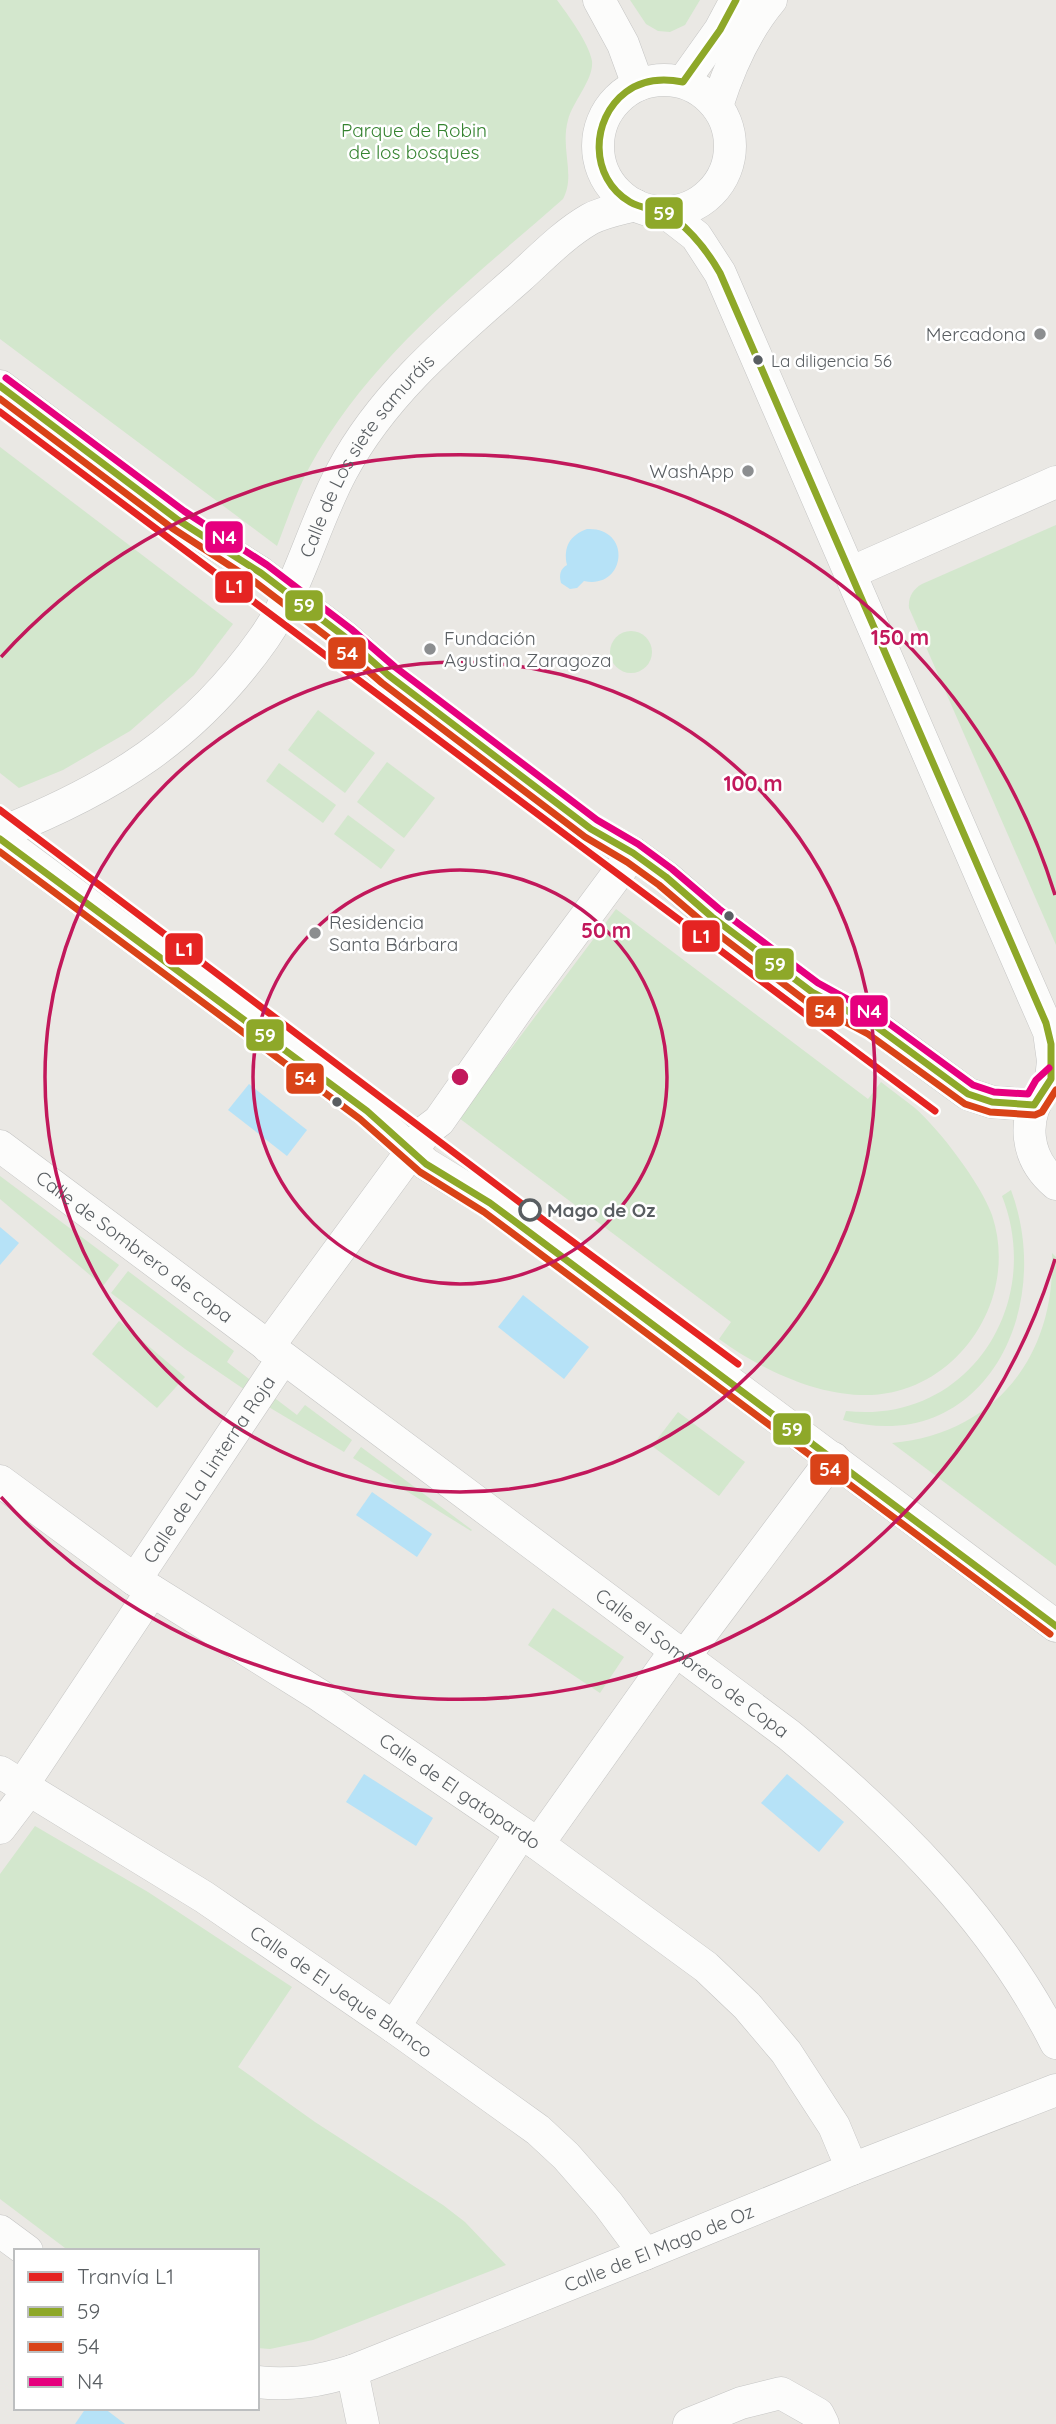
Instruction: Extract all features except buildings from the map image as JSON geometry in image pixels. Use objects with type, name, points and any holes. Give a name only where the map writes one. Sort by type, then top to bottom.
[{"type":"street","points":[[599,0],[623,44],[638,85]]},
{"type":"street","points":[[683,82],[720,30],[736,0]]},
{"type":"street","points":[[718,106],[740,48],[771,0]]},
{"type":"street","points":[[665,79],[683,82],[702,92],[718,106],[725,119],[730,147],[724,175],[706,197],[694,205],[665,212],[644,209],[624,198],[607,180],[598,156],[599,131],[609,108],[627,90],[665,79]]},
{"type":"street","name":"Calle de Los siete samuráis","points":[[0,833],[39,818],[102,786],[165,745],[199,716],[237,673],[277,619],[343,469],[363,435],[400,390],[498,296],[573,231],[602,214],[635,205]]},
{"type":"street","points":[[665,212],[696,236],[720,273],[1041,1011],[1051,1044],[1047,1087],[1030,1117],[1030,1142],[1038,1165],[1056,1184]]},
{"type":"street","points":[[0,386],[178,520],[252,566],[345,637],[388,675],[592,829],[633,853],[666,877],[721,924],[812,992],[874,1025],[968,1094],[992,1102],[1047,1087]]},
{"type":"street","points":[[850,573],[1056,482]]},
{"type":"street","points":[[0,839],[351,1099],[444,1176],[490,1203],[1056,1626]]},
{"type":"street","name":"Calle de La Linterna Roja","points":[[0,1828],[17,1783],[143,1586],[276,1353],[411,1151],[426,1130],[439,1121],[528,994],[633,853]]},
{"type":"street","name":"Calle de Sombrero de copa","points":[[0,1146],[276,1353]]},
{"type":"street","name":"Calle el Sombrero de Copa","points":[[276,1353],[789,1735],[861,1797],[909,1842],[946,1882],[1017,1977],[1056,2043]]},
{"type":"street","points":[[394,2027],[529,1839],[680,1654],[833,1458]]},
{"type":"street","name":"Calle de El gatopardo","points":[[0,1481],[143,1586],[319,1695],[529,1839],[706,1968],[747,2006],[786,2052],[834,2126],[852,2169]]},
{"type":"street","name":"Calle de El Jeque Blanco","points":[[17,1783],[204,1898],[394,2027],[538,2130],[566,2156],[608,2204],[645,2254]]},
{"type":"street","name":"Calle de El Mago de Oz","points":[[259,2382],[282,2385],[321,2380],[352,2371],[852,2169],[1056,2090]]},
{"type":"street","points":[[0,2231],[24,2249]]},
{"type":"street","points":[[352,2371],[363,2424]]},
{"type":"street","points":[[689,2424],[741,2403],[781,2393],[818,2414],[823,2424]]},
{"type":"green space","name":"Parque de Robin de los bosques","points":[[0,0],[557,0],[587,46],[592,68],[568,120],[568,181],[563,199],[424,322],[361,390],[309,468],[277,546],[0,339]]},
{"type":"green space","points":[[630,0],[700,0],[685,25],[670,32],[658,31],[646,24]]},
{"type":"green space","points":[[0,447],[233,624],[194,675],[130,731],[63,770],[19,788],[0,773]]},
{"type":"green space","points":[[1056,525],[1056,945],[909,608],[909,600],[916,588],[922,584]]},
{"type":"green space","points":[[631,631],[646,637],[652,652],[646,667],[631,673],[616,667],[610,652],[616,637]]},
{"type":"green space","points":[[318,710],[375,753],[345,793],[288,750]]},
{"type":"green space","points":[[387,762],[435,798],[404,838],[357,802]]},
{"type":"green space","points":[[279,763],[336,805],[323,823],[266,781]]},
{"type":"green space","points":[[348,815],[395,850],[381,869],[334,834]]},
{"type":"green space","points":[[616,909],[868,1099],[881,1082],[915,1108],[959,1158],[979,1188],[992,1215],[998,1248],[997,1280],[987,1311],[972,1339],[950,1363],[924,1381],[894,1392],[860,1395],[823,1390],[768,1369],[719,1339],[731,1322],[459,1118]]},
{"type":"green space","points":[[0,1176],[119,1265],[103,1286],[0,1199]]},
{"type":"green space","points":[[1011,1190],[1022,1236],[1023,1282],[1014,1326],[996,1365],[969,1396],[934,1417],[892,1426],[843,1420],[846,1411],[889,1410],[927,1399],[960,1378],[986,1350],[1003,1316],[1013,1278],[1013,1237],[1002,1196]]},
{"type":"green space","points":[[1052,1253],[1056,1257],[1056,1566],[892,1443],[928,1437],[961,1424],[989,1406],[1012,1384],[1030,1356],[1043,1325],[1050,1291]]},
{"type":"green space","points":[[128,1271],[234,1351],[227,1362],[257,1385],[251,1394],[185,1349],[111,1293]]},
{"type":"green space","points":[[119,1321],[185,1377],[157,1408],[92,1354]]},
{"type":"green space","points":[[268,1393],[297,1415],[305,1405],[352,1440],[344,1452],[262,1403]]},
{"type":"green space","points":[[678,1412],[745,1462],[719,1496],[652,1446]]},
{"type":"green space","points":[[361,1447],[472,1530],[353,1458]]},
{"type":"green space","points":[[553,1608],[624,1657],[600,1693],[528,1645]]},
{"type":"green space","points":[[35,1826],[148,1892],[292,1987],[238,2067],[315,2122],[443,2205],[465,2222],[506,2265],[313,2340],[270,2349],[259,2348],[259,2249],[66,2249],[0,2199],[0,1874]]},
{"type":"water","points":[[587,529],[602,531],[612,538],[617,547],[616,568],[609,576],[598,581],[584,581],[577,588],[570,589],[561,583],[560,577],[561,570],[567,565],[567,547],[572,538]]},
{"type":"water","points":[[249,1084],[307,1130],[287,1156],[228,1110]]},
{"type":"water","points":[[0,1227],[19,1243],[0,1265]]},
{"type":"water","points":[[523,1295],[589,1347],[564,1379],[498,1327]]},
{"type":"water","points":[[372,1492],[432,1534],[417,1557],[356,1515]]},
{"type":"water","points":[[364,1774],[433,1818],[416,1846],[346,1802]]},
{"type":"water","points":[[787,1774],[844,1822],[819,1852],[761,1803]]},
{"type":"water","points":[[85,2410],[107,2410],[125,2424],[75,2424]]},
{"type":"tram line","name":"L1","points":[[0,412],[935,1111]]},
{"type":"tram line","name":"L1","points":[[0,810],[738,1364]]},
{"type":"transit line","name":"59","points":[[0,386],[178,520],[261,573],[345,637],[388,675],[591,829],[633,853],[666,877],[712,917],[812,992],[874,1025],[968,1094],[992,1102],[1034,1105],[1051,1079],[1051,1044],[1046,1023],[720,273],[700,244],[675,219],[630,202],[607,178],[601,164],[601,132],[614,103],[626,92],[646,82],[683,82],[720,30],[736,0]]},
{"type":"transit line","name":"N4","points":[[6,378],[184,511],[267,565],[351,629],[395,667],[597,820],[638,844],[672,869],[719,909],[818,983],[880,1017],[973,1085],[994,1092],[1028,1094],[1036,1080],[1049,1068]]},
{"type":"transit line","name":"54","points":[[0,399],[172,528],[255,582],[338,645],[382,683],[585,837],[659,885],[706,925],[806,1001],[868,1034],[965,1104],[990,1112],[1035,1115],[1042,1112],[1056,1090]]},
{"type":"transit line","name":"59","points":[[0,839],[367,1111],[426,1164],[490,1203],[1056,1626]]},
{"type":"transit line","name":"54","points":[[0,852],[360,1119],[420,1172],[484,1212],[1050,1634]]},
{"type":"place","name":"Mercadona","points":[[1040,334]]},
{"type":"place","name":"La diligencia 56","points":[[758,360]]},
{"type":"place","name":"WashApp","points":[[748,471]]},
{"type":"place","name":"Fundación Agustina Zaragoza","points":[[430,649]]},
{"type":"place","name":"Residencia Santa Bárbara","points":[[315,933]]},
{"type":"place","name":"Mago de Oz","points":[[530,1210]]}]
